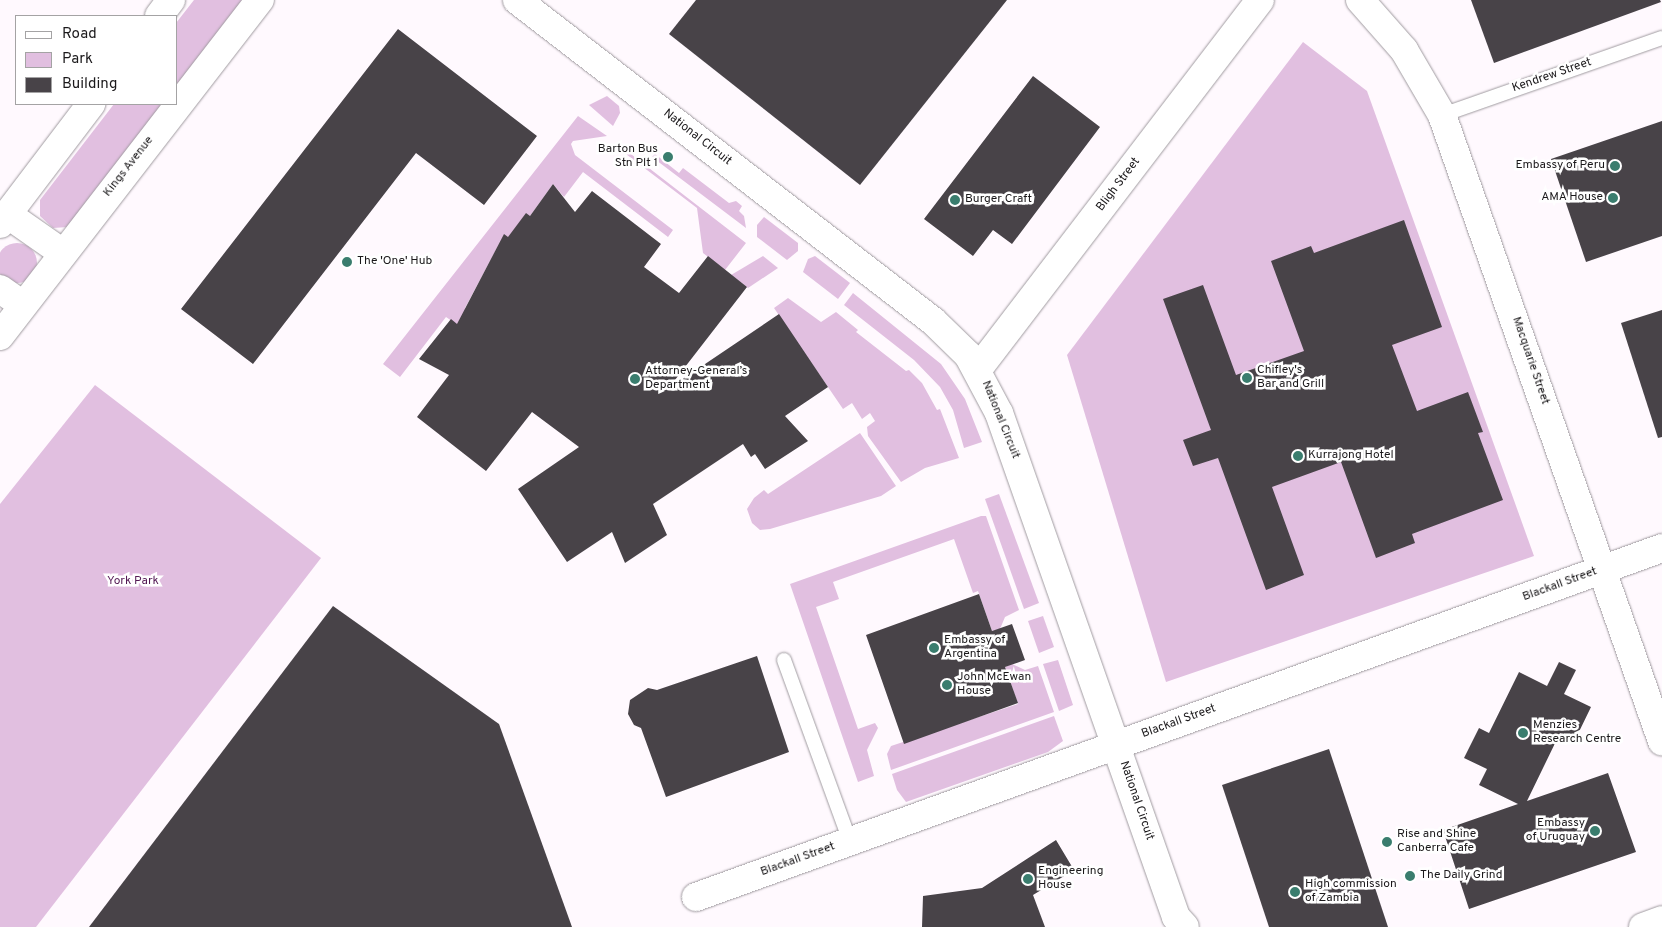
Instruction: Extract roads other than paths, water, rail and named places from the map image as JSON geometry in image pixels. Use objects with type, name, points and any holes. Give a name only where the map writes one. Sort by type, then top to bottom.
[{"type":"street","points":[[160,15],[171,0]]},
{"type":"street","name":"Kings Avenue","points":[[0,336],[260,0]]},
{"type":"street","name":"National Circuit","points":[[517,0],[958,342],[978,370],[1000,414],[1178,924]]},
{"type":"street","name":"Bligh Street","points":[[978,370],[1260,0]]},
{"type":"street","name":"Macquarie Street","points":[[1360,0],[1404,50],[1442,115],[1662,741]]},
{"type":"street","points":[[63,253],[4,219],[90,105]]},
{"type":"street","points":[[0,289],[23,306]]},
{"type":"street","name":"Blackall Street","points":[[696,897],[1662,548]]},
{"type":"street","points":[[1643,927],[1662,920]]},
{"type":"lane","name":"Kendrew Street","points":[[1442,115],[1662,38]]},
{"type":"lane","points":[[784,660],[850,840]]},
{"type":"place","name":"Barton Bus Stn Plt 1","points":[[668,157]]},
{"type":"place","name":"Embassy of Peru","points":[[1615,166]]},
{"type":"place","name":"AMA House","points":[[1613,198]]},
{"type":"place","name":"Burger Craft","points":[[955,200]]},
{"type":"place","name":"The 'One' Hub","points":[[347,262]]},
{"type":"place","name":"Chifley's Bar and Grill","points":[[1247,378]]},
{"type":"place","name":"Attorney-General’s Department","points":[[635,379]]},
{"type":"place","name":"Kurrajong Hotel","points":[[1298,456]]},
{"type":"place","name":"Embassy of Argentina","points":[[934,648]]},
{"type":"place","name":"John McEwan House","points":[[947,685]]},
{"type":"place","name":"Menzies Research Centre","points":[[1523,733]]},
{"type":"place","name":"Embassy of Uruguay","points":[[1595,831]]},
{"type":"place","name":"Rise and Shine Canberra Cafe","points":[[1387,842]]},
{"type":"place","name":"The Daily Grind","points":[[1410,876]]},
{"type":"place","name":"Engineering House","points":[[1028,879]]},
{"type":"place","name":"High commission of Zambia","points":[[1295,892]]},
{"type":"park label","name":"York Park","points":[[133,582]]}]
